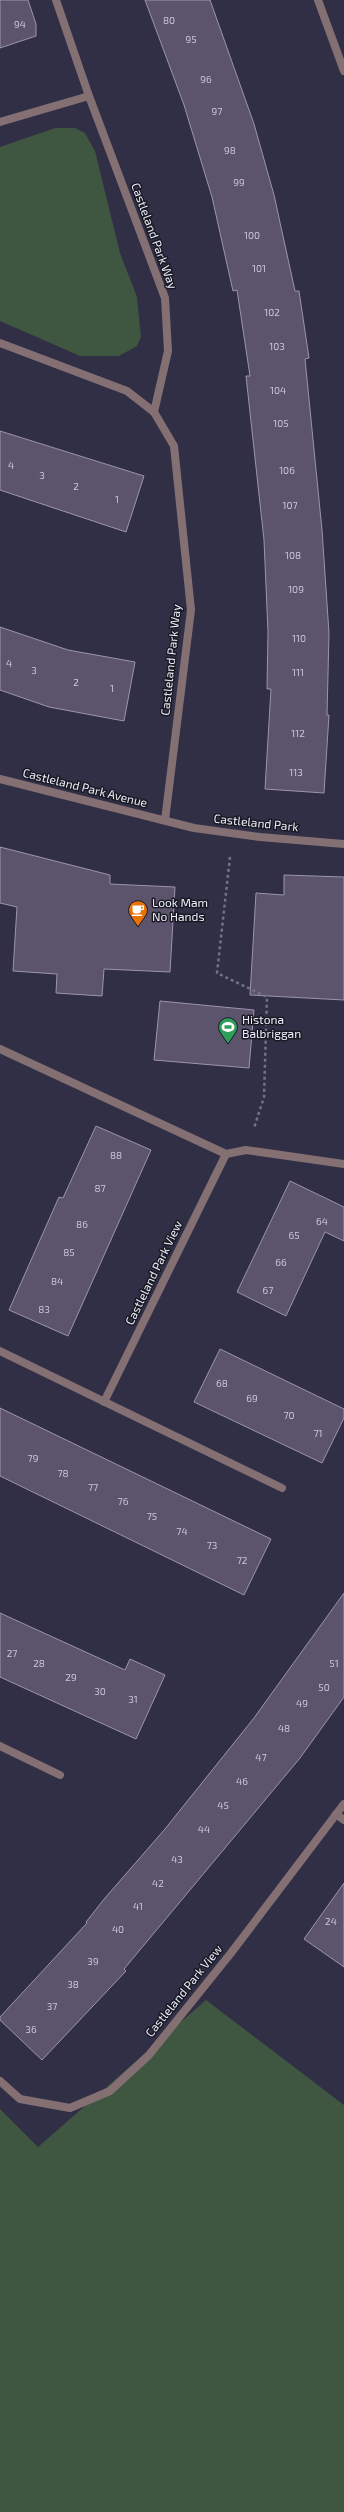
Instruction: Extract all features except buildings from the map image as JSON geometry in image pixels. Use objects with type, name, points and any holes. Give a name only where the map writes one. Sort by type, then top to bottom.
[{"type":"street","name":"Castleland Park Way","points":[[56,0],[89,96],[165,298],[168,351],[154,412]]},
{"type":"street","points":[[318,0],[344,71]]},
{"type":"street","points":[[0,122],[89,96]]},
{"type":"street","name":"Castleland Park Way","points":[[0,343],[127,391],[154,412],[174,446],[191,610],[165,820]]},
{"type":"street","name":"Castleland Park Avenue","points":[[0,779],[165,820]]},
{"type":"street","name":"Castleland Park","points":[[165,820],[194,828],[344,844]]},
{"type":"street","points":[[0,1049],[226,1154],[246,1150],[344,1164]]},
{"type":"street","name":"Castleland Park View","points":[[104,1402],[226,1154]]},
{"type":"street","points":[[0,1351],[282,1488]]},
{"type":"street","points":[[0,1746],[60,1775]]},
{"type":"street","name":"Castleland Park View","points":[[0,2081],[20,2099],[70,2108],[110,2091],[149,2055],[231,1953],[344,1804]]},
{"type":"street","points":[[336,1814],[344,1820]]},
{"type":"path","points":[[232,833],[217,973],[267,997],[264,1097],[246,1150]]},
{"type":"green space","points":[[55,128],[75,128],[85,133],[95,151],[120,253],[137,297],[141,337],[137,346],[119,356],[80,356],[0,321],[0,147]]},
{"type":"green space","points":[[206,2000],[344,2105],[344,2512],[0,2512],[0,2109],[38,2147]]},
{"type":"place","name":"Look Mam No Hands","points":[[138,927]]},
{"type":"place","name":"Histona Balbriggan","points":[[228,1044]]}]
